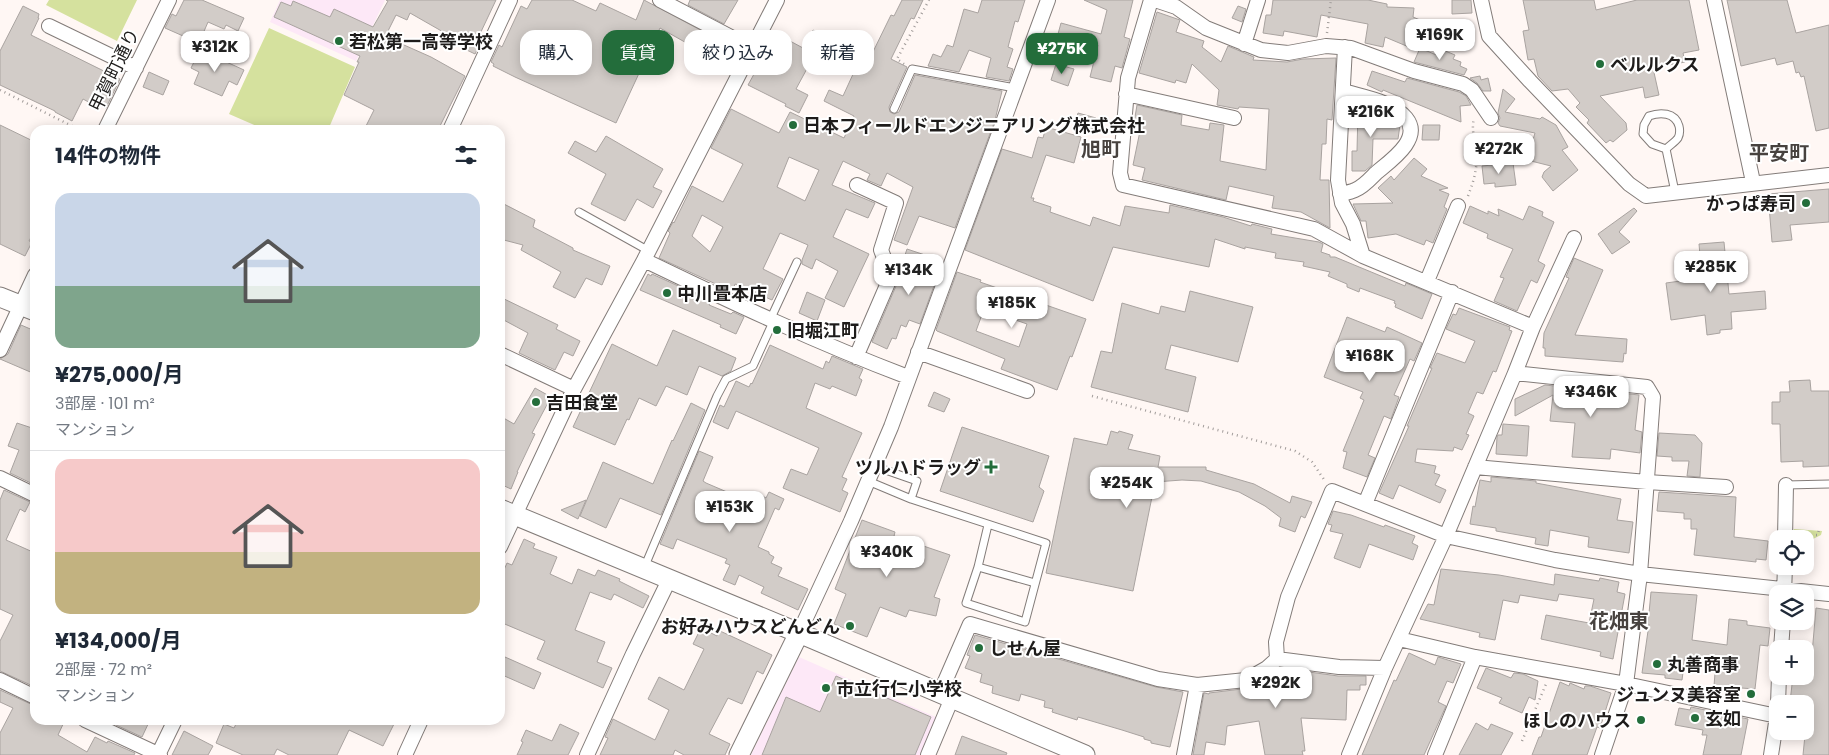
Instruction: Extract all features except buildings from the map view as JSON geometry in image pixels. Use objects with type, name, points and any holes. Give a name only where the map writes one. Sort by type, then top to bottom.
[{"type":"street","name":"甲賀町通り","points":[[108,125],[170,0]]},
{"type":"street","points":[[452,125],[510,0]]},
{"type":"street","points":[[660,0],[718,30]]},
{"type":"street","points":[[761,30],[777,0]]},
{"type":"street","points":[[739,755],[851,521],[891,427],[1048,0]]},
{"type":"street","points":[[1151,0],[1128,78],[1120,173],[1123,185],[1314,229],[1363,256],[1533,327]]},
{"type":"street","points":[[1155,0],[1176,7],[1206,28],[1261,50],[1288,53],[1326,46],[1351,48],[1414,70],[1463,84],[1472,90],[1491,118]]},
{"type":"street","points":[[1244,44],[1258,0]]},
{"type":"street","points":[[1480,0],[1489,36],[1629,184],[1646,196],[1829,174]]},
{"type":"street","points":[[1714,0],[1753,182]]},
{"type":"street","points":[[49,26],[136,68]]},
{"type":"street","points":[[1345,47],[1338,180],[1342,203],[1353,224],[1363,256]]},
{"type":"street","points":[[738,75],[646,255],[507,513],[799,632],[1085,755]]},
{"type":"street","points":[[1340,194],[1356,190],[1401,152],[1408,141],[1410,132],[1409,124],[1405,117],[1395,108],[1343,91]]},
{"type":"street","points":[[1126,94],[1234,118]]},
{"type":"street","points":[[856,357],[891,276],[881,250],[896,203],[857,185]]},
{"type":"street","points":[[1426,281],[1458,206]]},
{"type":"street","points":[[1349,755],[1385,668],[1446,536],[1533,327],[1574,238]]},
{"type":"street","points":[[646,255],[771,321],[908,377]]},
{"type":"street","points":[[1365,504],[1452,292]]},
{"type":"street","points":[[0,297],[28,308],[0,350]]},
{"type":"street","points":[[918,352],[1027,391]]},
{"type":"street","points":[[505,356],[574,389]]},
{"type":"street","points":[[1515,373],[1647,387],[1653,397],[1640,574],[1626,684],[1602,755]]},
{"type":"street","points":[[1475,467],[1647,482],[1726,486]]},
{"type":"street","points":[[0,478],[30,493]]},
{"type":"street","points":[[1785,530],[1786,485]]},
{"type":"street","points":[[1277,659],[1276,642],[1288,597],[1332,491],[1446,536],[1555,560],[1640,574],[1769,590]]},
{"type":"street","points":[[587,755],[670,578]]},
{"type":"street","points":[[1814,593],[1829,594]]},
{"type":"street","points":[[928,755],[970,624],[1158,679],[1196,685],[1246,680],[1267,668],[1277,659],[1339,667],[1385,668]]},
{"type":"street","points":[[1399,640],[1475,657],[1626,684],[1769,714]]},
{"type":"street","points":[[1435,755],[1475,657]]},
{"type":"street","points":[[0,680],[30,694]]},
{"type":"street","points":[[1184,755],[1196,685]]},
{"type":"street","points":[[96,725],[159,755],[173,725]]},
{"type":"street","points":[[405,755],[419,725]]},
{"type":"street","points":[[1771,755],[1773,740]]},
{"type":"lane","points":[[894,109],[912,69],[1015,88]]},
{"type":"lane","points":[[1664,113],[1672,115],[1678,122],[1680,131],[1678,137],[1666,149],[1652,144],[1643,134],[1644,125],[1649,116],[1664,113]]},
{"type":"lane","points":[[1666,149],[1675,192]]},
{"type":"lane","points":[[579,212],[646,255]]},
{"type":"lane","points":[[644,568],[716,396],[726,379],[753,366],[797,262]]},
{"type":"lane","points":[[874,466],[917,481],[912,499]]},
{"type":"lane","points":[[868,481],[912,499],[988,524],[1046,544],[1025,622],[966,604],[978,567],[988,524]]},
{"type":"lane","points":[[1786,485],[1829,484]]},
{"type":"lane","points":[[978,567],[1035,583]]},
{"type":"path","points":[[912,69],[897,59],[930,0]]},
{"type":"path","points":[[1326,46],[1331,0]]},
{"type":"path","points":[[0,90],[70,125]]},
{"type":"path","points":[[1458,206],[1467,199],[1476,174],[1473,124],[1479,100]]},
{"type":"path","points":[[1092,396],[1296,451],[1312,462],[1332,491]]},
{"type":"path","points":[[1814,535],[1818,535],[1819,529]]},
{"type":"path","points":[[1522,741],[1551,671]]},
{"type":"shaded area","name":"若松第一高等学校","points":[[280,0],[385,0],[356,61],[270,22]]},
{"type":"shaded area","name":"市立行仁小学校","points":[[799,657],[938,718],[923,755],[751,755]]},
{"type":"green space","points":[[49,0],[137,0],[117,41],[46,5]]},
{"type":"green space","points":[[269,28],[355,67],[330,125],[254,125],[229,114]]},
{"type":"green space","points":[[1814,530],[1822,531],[1821,535],[1814,538]]},
{"type":"place","name":"若松第一高等学校","points":[[339,41]]},
{"type":"place","name":"ベルルクス","points":[[1600,64]]},
{"type":"place","name":"日本フィールドエンジニアリング株式会社","points":[[793,125]]},
{"type":"place","name":"かっぱ寿司","points":[[1806,203]]},
{"type":"place","name":"中川畳本店","points":[[667,293]]},
{"type":"place","name":"旧堀江町","points":[[777,330]]},
{"type":"place","name":"吉田食堂","points":[[536,402]]},
{"type":"place","name":"ツルハドラッグ","points":[[991,467]]},
{"type":"place","name":"お好みハウスどんどん","points":[[850,626]]},
{"type":"place","name":"しせん屋","points":[[979,648]]},
{"type":"place","name":"丸善商事","points":[[1657,664]]},
{"type":"place","name":"市立行仁小学校","points":[[826,688]]},
{"type":"place","name":"ジュンヌ美容室","points":[[1751,694]]},
{"type":"place","name":"玄如","points":[[1695,718]]},
{"type":"place","name":"ほしのハウス","points":[[1641,720]]},
{"type":"district","name":"旭町","points":[[1101,149]]},
{"type":"district","name":"平安町","points":[[1779,153]]},
{"type":"district","name":"花畑東","points":[[1619,621]]}]
